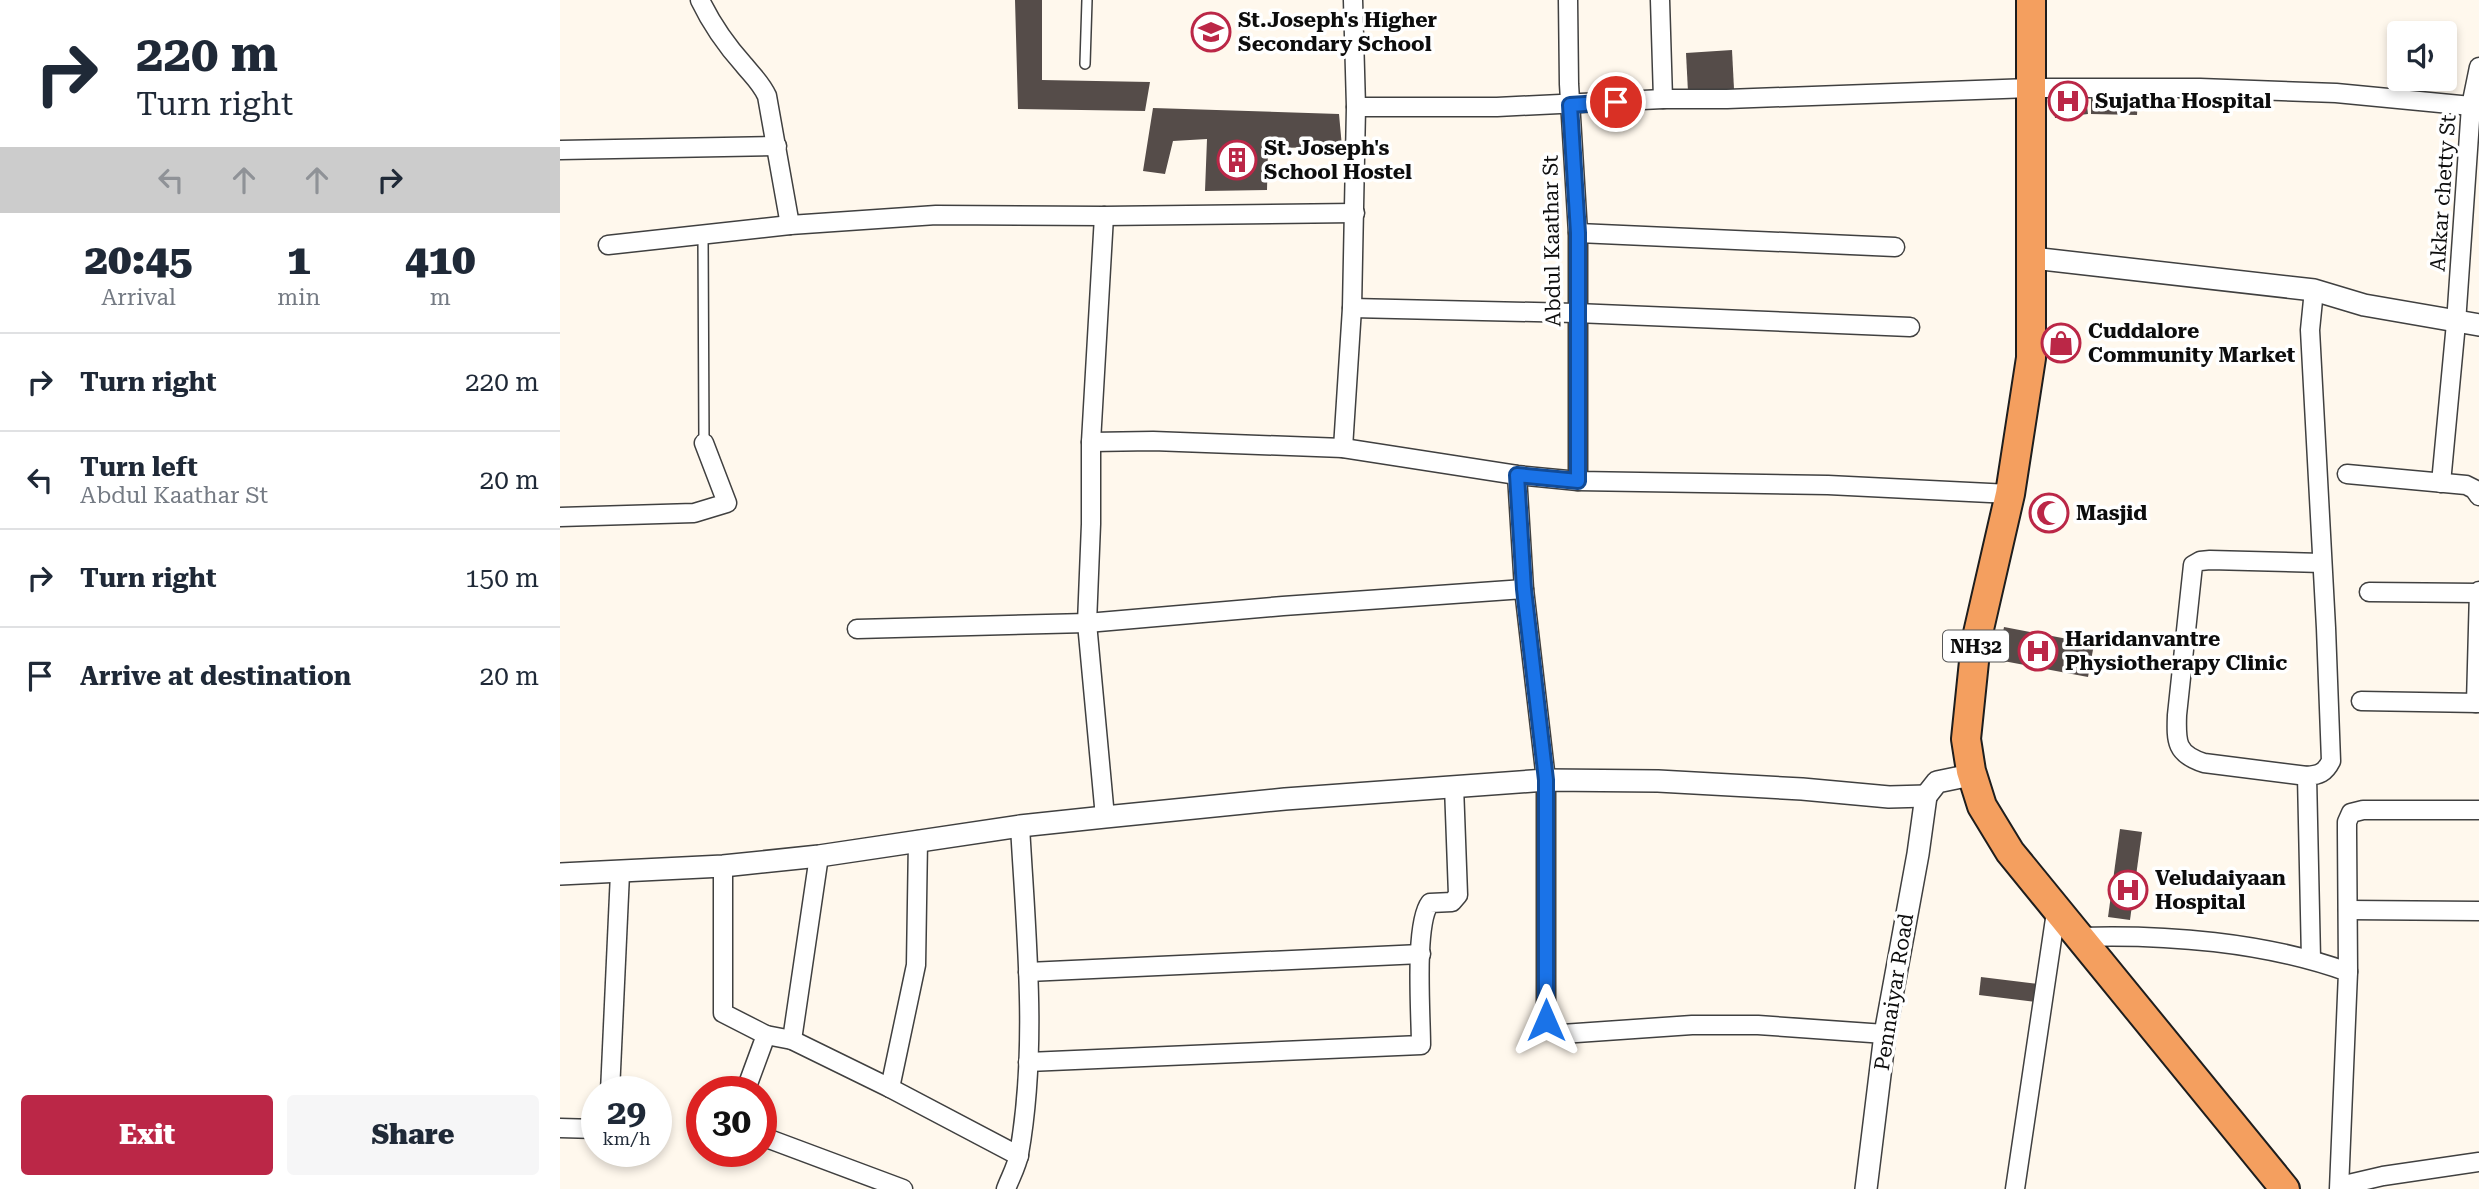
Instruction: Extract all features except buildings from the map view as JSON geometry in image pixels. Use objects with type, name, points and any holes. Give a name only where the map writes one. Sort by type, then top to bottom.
[{"type":"highway","name":"NH32","points":[[2031,0],[2031,358],[2010,494],[1976,642],[1966,739],[1973,777],[1982,806],[2010,852],[2056,912],[2284,1189]]},
{"type":"street","points":[[700,0],[732,50],[759,79],[768,96],[790,225]]},
{"type":"street","points":[[1343,448],[1355,213],[1353,0]]},
{"type":"street","name":"Abdul Kaathar St","points":[[1568,0],[1570,105],[1578,233],[1578,481]]},
{"type":"street","points":[[1660,0],[1663,99]]},
{"type":"street","name":"Akkar chetty St","points":[[2441,483],[2472,106],[2479,67]]},
{"type":"street","points":[[1356,107],[1570,105],[1663,99],[2030,88],[2263,88],[2472,106]]},
{"type":"street","points":[[560,150],[777,146]]},
{"type":"street","points":[[608,245],[790,225],[936,215],[1355,213]]},
{"type":"street","points":[[1104,216],[1091,442],[1087,623],[1105,817]]},
{"type":"street","points":[[1578,233],[1895,247]]},
{"type":"street","points":[[2032,258],[2314,290],[2364,305],[2479,326]]},
{"type":"street","points":[[2314,290],[2310,330],[2322,563],[2331,761],[2327,770],[2318,775],[2307,776],[2204,763],[2188,758],[2180,749],[2176,735],[2193,565],[2210,560],[2322,563]]},
{"type":"street","points":[[1352,308],[1576,313],[1910,327]]},
{"type":"street","points":[[1091,442],[1153,441],[1343,448],[1517,475],[1578,481],[1828,485],[2010,494]]},
{"type":"street","points":[[560,517],[694,513],[727,503],[704,443]]},
{"type":"street","points":[[2347,474],[2466,485],[2474,489],[2479,496]]},
{"type":"street","points":[[1517,475],[1524,589],[1546,780],[1546,1020],[1551,1030],[1562,1034],[1692,1025],[1758,1025],[1885,1034]]},
{"type":"street","points":[[857,629],[1087,623],[1524,589]]},
{"type":"street","points":[[2361,701],[2478,703],[2479,592],[2369,592]]},
{"type":"street","points":[[1931,789],[1966,739]]},
{"type":"street","points":[[560,874],[723,866],[818,856],[1020,826],[1454,786],[1546,780],[1658,781],[1889,797],[1931,789],[1966,776],[1973,777]]},
{"type":"street","points":[[2307,776],[2311,958]]},
{"type":"street","points":[[1028,1062],[1421,1045],[1424,911],[1430,903],[1452,902],[1458,895],[1454,786]]},
{"type":"street","name":"Pennaiyar Road","points":[[1866,1189],[1885,1034],[1931,789]]},
{"type":"street","points":[[2479,810],[2363,810],[2351,813],[2347,822],[2348,972],[2339,1187],[2383,1176],[2479,1162]]},
{"type":"street","points":[[1006,1189],[1019,1156],[1028,1062],[1028,972],[1020,826]]},
{"type":"street","points":[[890,1088],[916,965],[918,840]]},
{"type":"street","points":[[792,1040],[818,856]]},
{"type":"street","points":[[723,866],[723,1013],[766,1035],[792,1040],[1019,1156]]},
{"type":"street","points":[[611,1076],[620,873]]},
{"type":"street","points":[[2348,910],[2479,911]]},
{"type":"street","points":[[2015,1189],[2056,912]]},
{"type":"street","points":[[2077,937],[2137,935],[2236,946],[2311,958],[2348,972]]},
{"type":"street","points":[[1028,972],[1421,954]]},
{"type":"street","points":[[752,1076],[766,1035]]},
{"type":"street","points":[[560,1128],[581,1129]]},
{"type":"street","points":[[777,1143],[872,1184],[903,1189]]},
{"type":"lane","points":[[1085,64],[1087,0]]},
{"type":"lane","points":[[703,235],[704,443]]},
{"type":"place","name":"St.Joseph's Higher Secondary School","points":[[1211,32]]},
{"type":"place","name":"Sujatha Hospital","points":[[2068,101]]},
{"type":"place","name":"St. Joseph's School Hostel","points":[[1237,160]]},
{"type":"place","name":"Cuddalore Community Market","points":[[2061,343]]},
{"type":"place","name":"Masjid","points":[[2049,513]]},
{"type":"place","name":"Haridanvantre Physiotherapy Clinic","points":[[2038,651]]},
{"type":"place","name":"Veludaiyaan Hospital","points":[[2128,890]]},
{"type":"route","points":[[1546,1020],[1546,780],[1524,589],[1517,475],[1578,481],[1578,233],[1570,105],[1616,102]]}]
